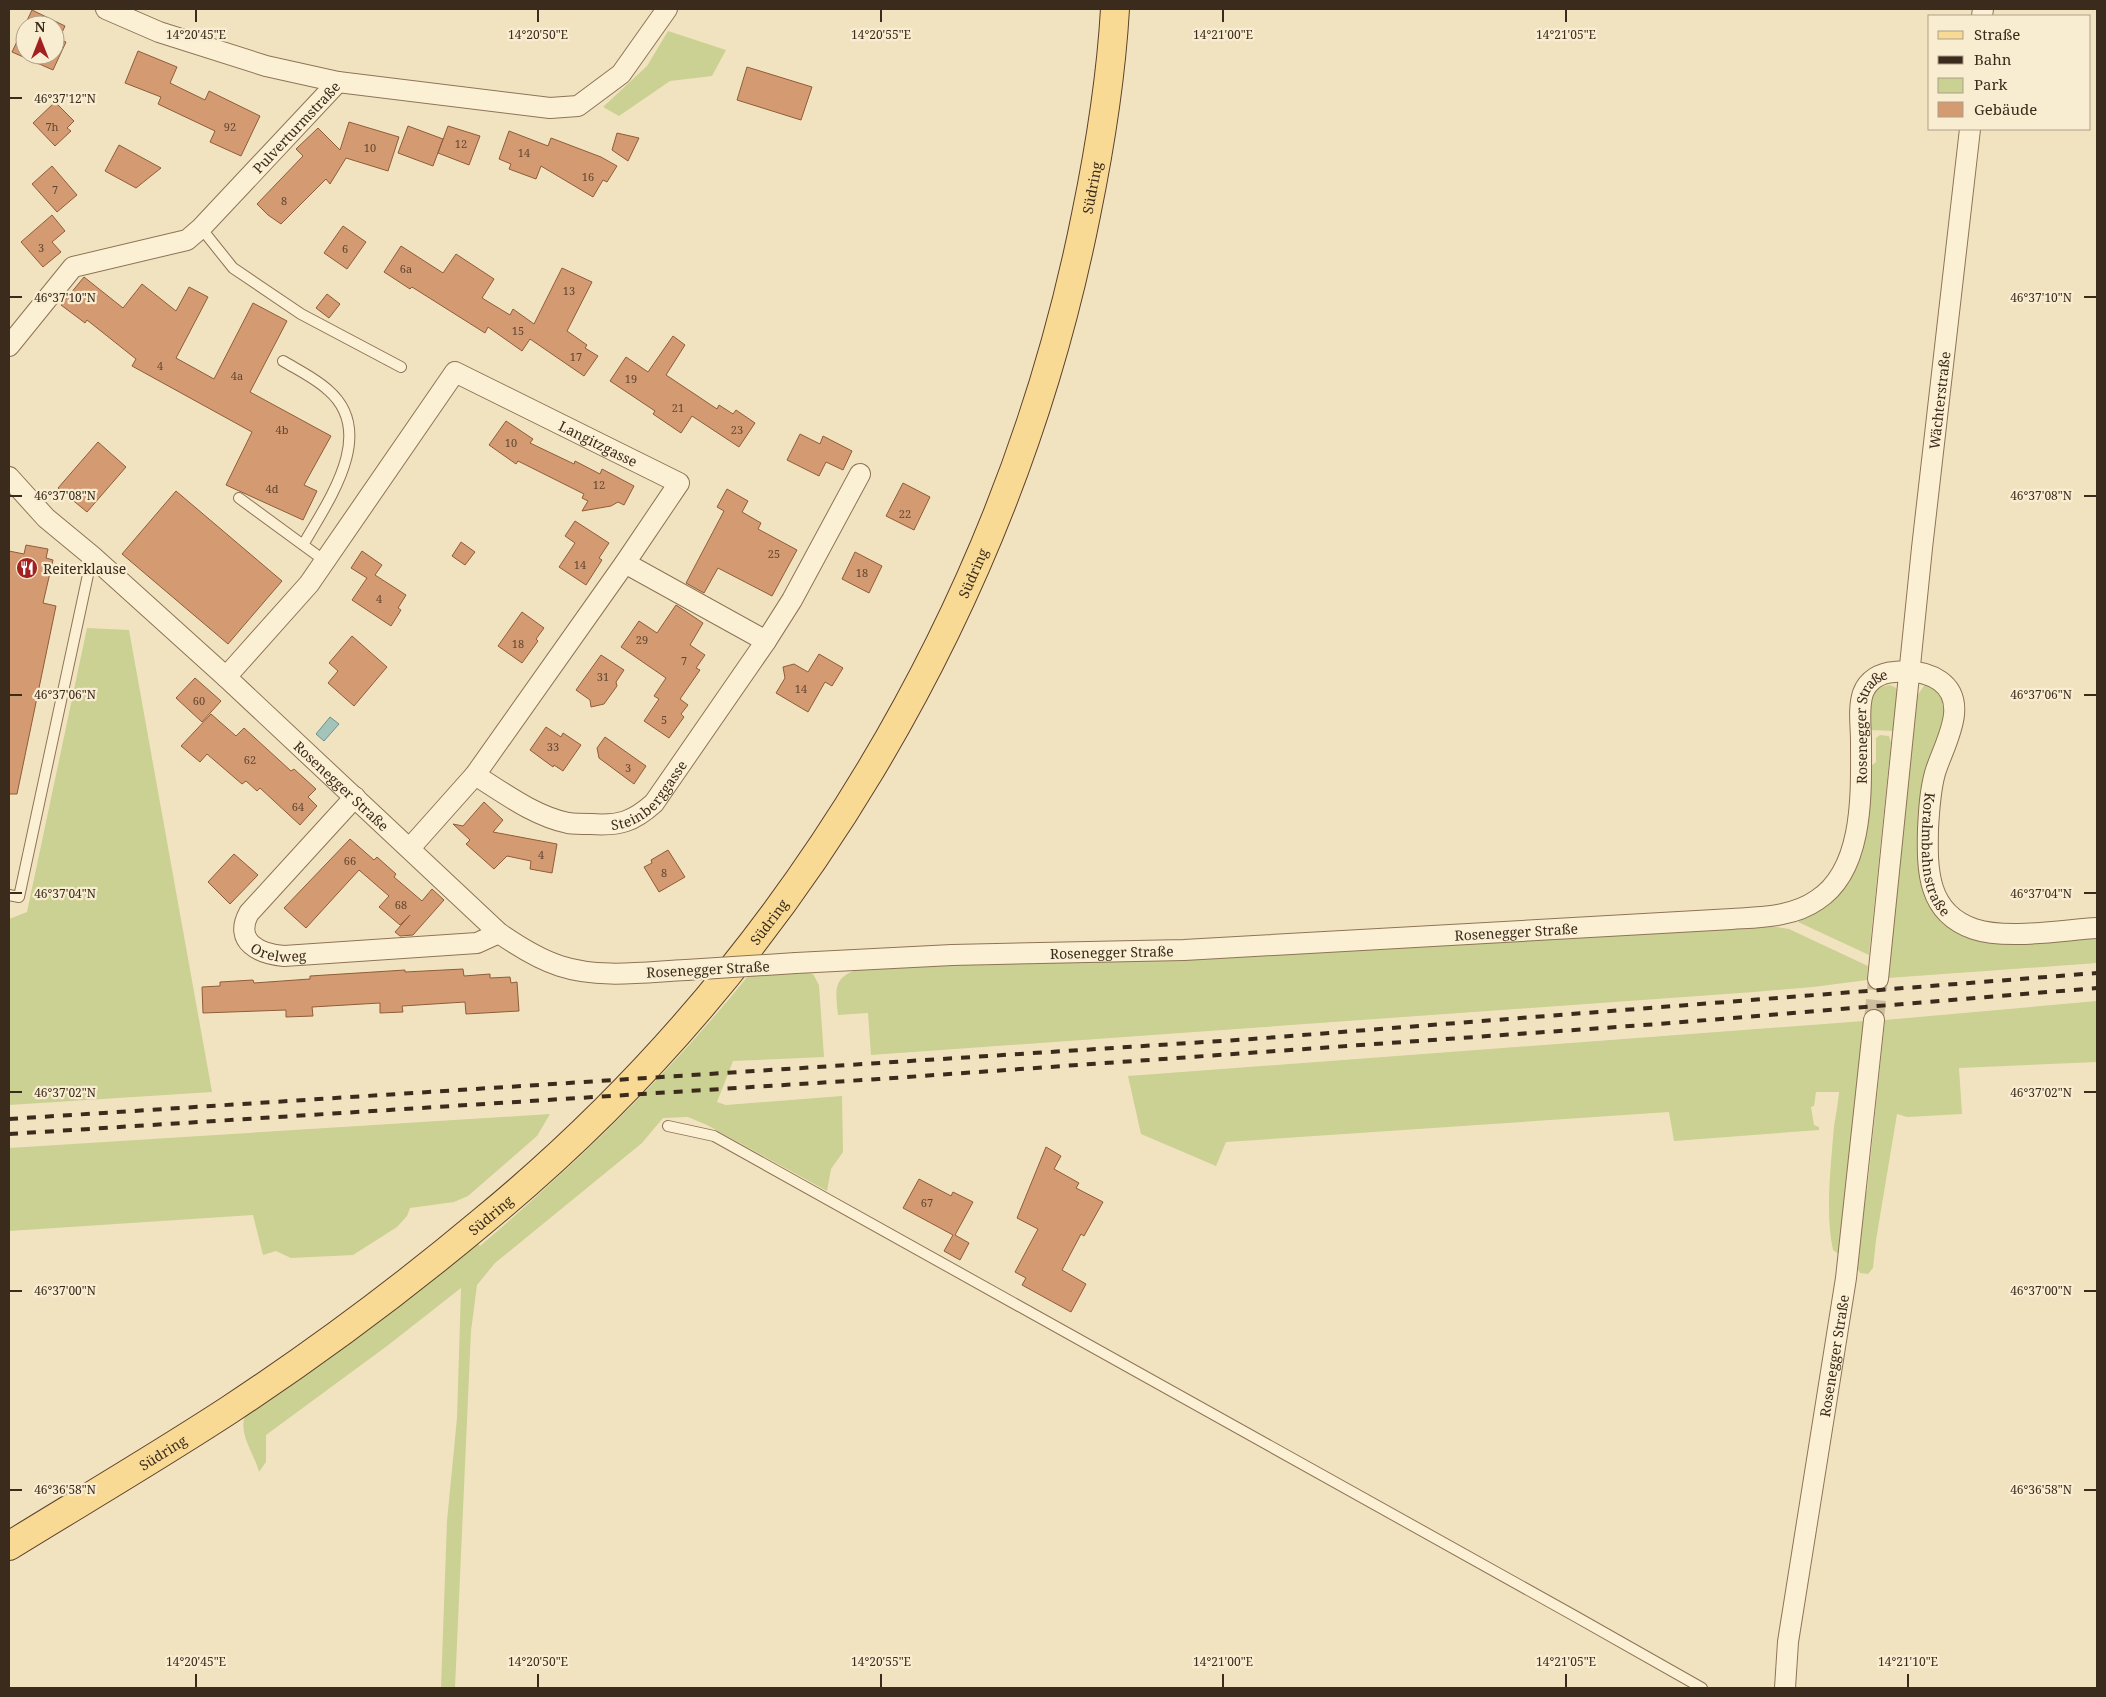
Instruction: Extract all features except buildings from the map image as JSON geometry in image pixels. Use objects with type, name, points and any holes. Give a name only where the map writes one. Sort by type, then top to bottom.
[{"type":"main road","name":"Südring","points":[[9,1546],[229,1410],[358,1319],[484,1220],[590,1125],[658,1055],[714,991],[779,908],[845,812],[904,713],[958,605],[1009,484],[1044,383],[1078,259],[1099,149],[1112,58],[1115,9]]},
{"type":"street","points":[[106,9],[176,37],[266,66],[338,82]]},
{"type":"street","name":"Pulverturmstraße","points":[[9,346],[73,267],[187,240],[201,228],[338,82],[550,108],[578,106],[621,74],[667,9]]},
{"type":"street","name":"Wächterstraße","points":[[1910,672],[1970,130]]},
{"type":"street","name":"Langitzgasse","points":[[226,677],[309,584],[455,372],[679,483],[625,563],[475,775],[410,848]]},
{"type":"street","name":"Steinberggasse","points":[[475,775],[535,811],[569,823],[607,825],[624,823],[641,815],[654,803],[766,641],[792,600],[860,474]]},
{"type":"street","name":"Rosenegger Straße","points":[[9,477],[46,518],[92,556],[226,677],[499,933],[522,949],[561,967],[602,974],[952,955],[1184,950],[1732,919],[1791,912],[1804,908],[1828,892],[1835,884],[1849,858],[1861,804],[1861,704],[1867,686],[1872,680],[1882,674],[1910,672],[1878,979]]},
{"type":"street","points":[[625,563],[766,641]]},
{"type":"street","name":"Koralmbahnstraße","points":[[1910,672],[1934,677],[1950,692],[1954,700],[1950,732],[1934,781],[1929,824],[1929,876],[1937,899],[1944,909],[1961,923],[1987,932],[2003,933],[2097,928]]},
{"type":"street","name":"Orelweg","points":[[356,797],[249,913],[245,925],[245,933],[252,946],[266,954],[284,956],[477,943],[499,933]]},
{"type":"street","name":"Rosenegger Straße","points":[[1785,1688],[1788,1642],[1846,1278],[1874,1020]]},
{"type":"lane","points":[[201,228],[233,268],[302,314],[401,368]]},
{"type":"lane","points":[[283,361],[330,391],[344,409],[350,429],[349,454],[331,495],[303,544]]},
{"type":"lane","points":[[239,498],[325,561]]},
{"type":"lane","points":[[9,895],[20,897],[92,556]]},
{"type":"lane","points":[[668,1126],[714,1136],[992,1291],[1129,1364],[1702,1688]]},
{"type":"green space","points":[[668,31],[726,50],[712,76],[670,81],[619,116],[603,107],[647,66]]},
{"type":"green space","points":[[87,628],[129,630],[212,1092],[9,1105],[9,919],[27,912]]},
{"type":"green space","points":[[1890,685],[1899,692],[1895,731],[1870,730],[1870,708],[1873,695],[1882,687]]},
{"type":"green space","points":[[1924,686],[1936,687],[1949,706],[1924,782],[1948,924],[2097,934],[2097,963],[1888,978],[1917,696]]},
{"type":"green space","points":[[1880,735],[1889,736],[1891,743],[1869,955],[1798,922],[1832,901],[1847,884],[1856,869],[1866,836],[1869,818],[1871,766],[1876,762],[1876,738]]},
{"type":"green space","points":[[1771,926],[1789,929],[1868,966],[1867,980],[1754,992],[871,1055],[868,1013],[838,1015],[836,997],[838,984],[841,979],[853,971],[863,968]]},
{"type":"green space","points":[[804,972],[813,974],[819,985],[824,1057],[733,1061],[717,1102],[726,1105],[842,1096],[843,1152],[831,1169],[827,1191],[707,1125],[688,1117],[663,1118],[642,1143],[495,1263],[477,1285],[471,1331],[455,1688],[441,1688],[447,1521],[457,1418],[461,1288],[387,1346],[266,1435],[266,1462],[259,1472],[245,1437],[243,1423],[245,1416],[399,1306],[478,1244],[480,1246],[587,1150],[620,1117],[686,1049],[748,976]]},
{"type":"green space","points":[[2097,1001],[2097,1062],[1959,1068],[1962,1114],[1907,1117],[1897,1114],[1873,1268],[1868,1274],[1860,1273],[1857,1267],[1864,1192],[1867,1191],[1885,1020]]},
{"type":"green space","points":[[1864,1021],[1839,1254],[1833,1250],[1829,1205],[1834,1126],[1839,1092],[1816,1092],[1814,1106],[1811,1107],[1814,1125],[1819,1127],[1819,1130],[1674,1141],[1669,1112],[1226,1142],[1216,1166],[1141,1134],[1128,1076]]},
{"type":"green space","points":[[550,1114],[537,1136],[468,1196],[454,1202],[410,1208],[407,1216],[397,1227],[353,1255],[291,1258],[276,1251],[263,1255],[253,1215],[9,1231],[9,1148]]},
{"type":"water","points":[[330,717],[339,724],[324,741],[316,734]]},
{"type":"tunnel","points":[[1874,1020],[1878,979]]},
{"type":"railway","points":[[9,1119],[1252,1039],[2097,973]]},
{"type":"railway","points":[[9,1134],[879,1079],[1659,1024],[2097,988]]},
{"type":"place","name":"Reiterklause","points":[[27,568]]}]
